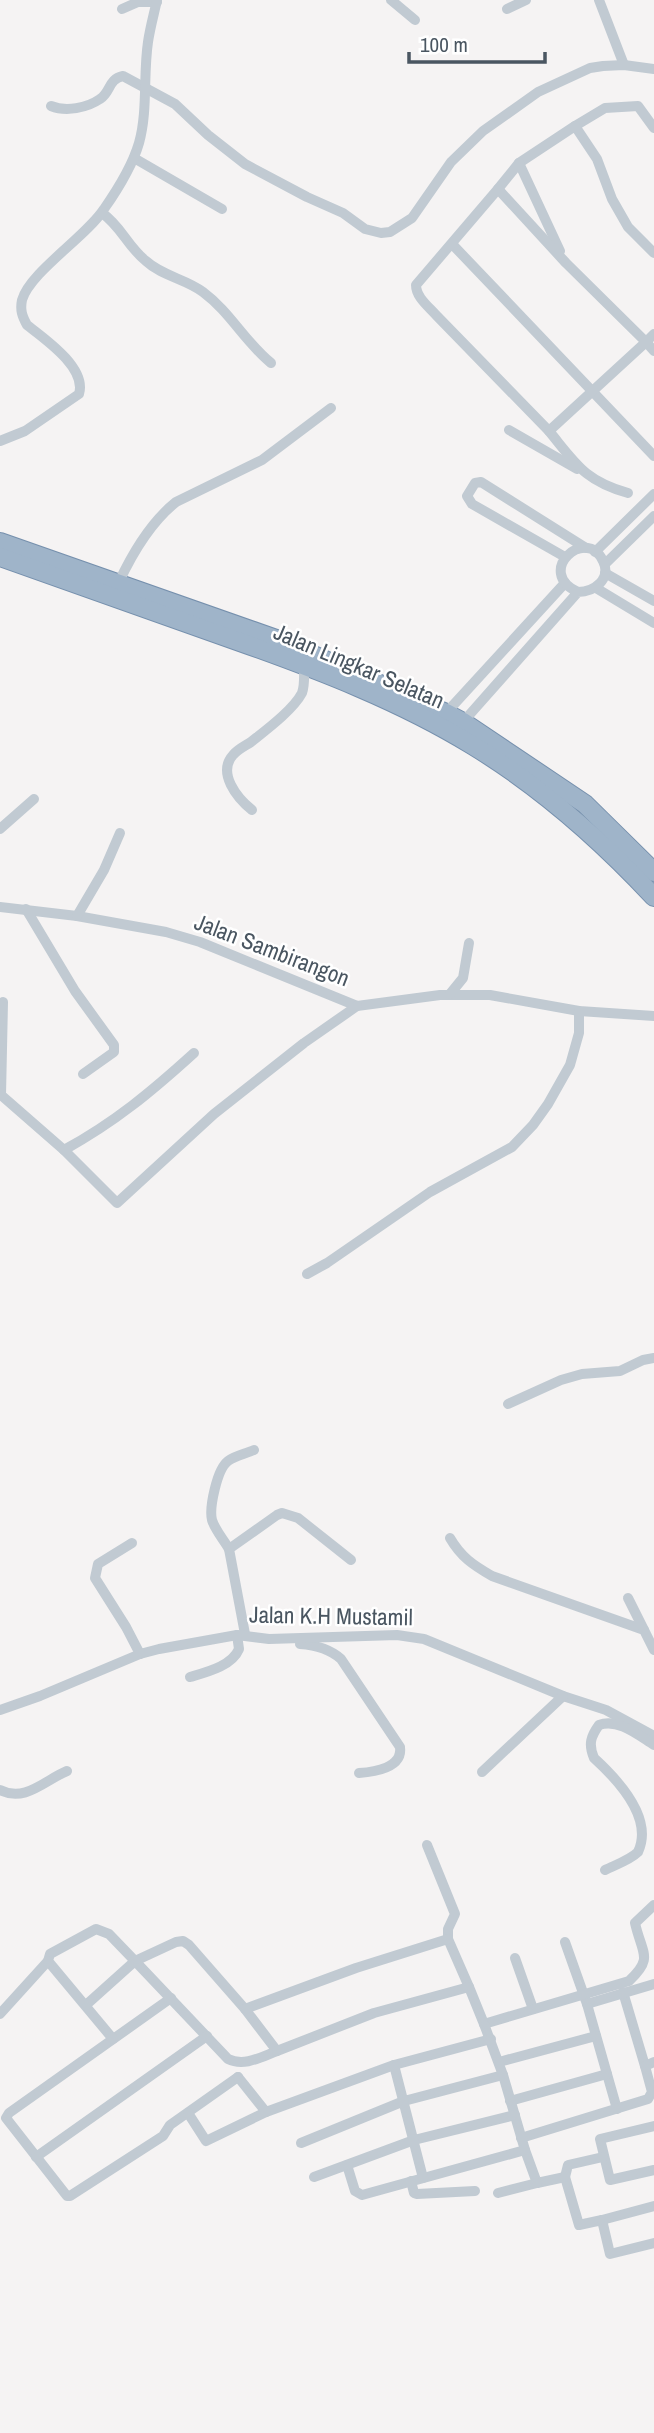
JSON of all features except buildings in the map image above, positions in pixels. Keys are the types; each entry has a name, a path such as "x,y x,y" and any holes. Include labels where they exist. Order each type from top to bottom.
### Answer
{"highway":[{"name":"Jalan Lingkar Selatan","path":"0,542 118,582 463,722 549,788 654,897"},
{"name":"Jalan Lingkar Selatan","path":"0,558 277,647 304,666 438,725 549,788 585,804 654,872"}],"street":[{"path":"391,0 415,20"},
{"path":"507,9 526,0"},
{"path":"599,0 624,65"},
{"path":"0,441 25,431 79,394 81,386 74,368 27,325 21,306 26,291 102,213 134,158 140,140 148,42 157,1 138,2 122,9"},
{"path":"51,106 59,109 78,108 101,99 116,77 123,76 175,104 245,164 343,213 365,229 381,233 390,232 412,218 451,162 483,131 538,92 590,68 624,65 654,69"},
{"path":"583,472 549,431 436,315 416,290 420,279 519,163 605,108 638,106 654,128"},
{"path":"575,126 597,159 612,199 628,227 654,253"},
{"path":"134,158 222,209"},
{"path":"519,163 566,263"},
{"path":"498,188 566,263 650,338 654,351"},
{"path":"102,213 120,228 131,247 148,264 202,291 224,309 240,332 271,363"},
{"path":"452,244 654,456"},
{"path":"549,431 650,338"},
{"path":"118,582 144,538 166,510 176,502 262,460 331,408"},
{"path":"509,430 607,487 628,493"},
{"path":"565,557 472,504 467,496 475,484 481,482 590,550 605,568 654,601"},
{"path":"654,494 590,550 574,550 565,557 561,565 565,583 578,592 596,588 602,582 605,568 654,516"},
{"path":"446,713 565,583"},
{"path":"596,588 654,623"},
{"path":"463,722 578,592"},
{"path":"252,810 239,800 226,772 227,765 234,753 268,728 295,702 303,690 304,666"},
{"path":"475,682 488,694"},
{"path":"0,829 34,799"},
{"path":"77,916 104,870 120,833"},
{"name":"Jalan Sambirangon","path":"0,907 131,925 200,942 357,1006 450,995 490,995 579,1011 654,1016"},
{"path":"26,909 75,991 114,1045 114,1052 83,1074"},
{"path":"450,995 465,971 469,943"},
{"path":"3,1002 1,1095 64,1150 117,1203 214,1114 304,1043 357,1006"},
{"path":"307,1274 430,1192 512,1147 548,1104 570,1065 579,1033 579,1011"},
{"path":"64,1150 99,1131 135,1105 194,1053"},
{"path":"508,1404 561,1380 582,1374 620,1371 654,1358"},
{"path":"190,1677 211,1671 231,1660 239,1649 241,1634 229,1549 212,1518 211,1509 224,1464 254,1450"},
{"path":"229,1549 282,1513 298,1518 351,1560"},
{"path":"450,1538 469,1563 492,1576 644,1630"},
{"path":"132,1543 98,1564 95,1578 140,1654"},
{"path":"628,1598 654,1650"},
{"name":"Jalan K.H Mustamil","path":"0,1710 140,1654 241,1634 260,1638 411,1636 615,1714 654,1736"},
{"path":"260,1638 270,1644 311,1644 334,1653 341,1659 400,1747 401,1753 395,1763 375,1772 359,1773"},
{"path":"482,1772 563,1696"},
{"path":"605,1870 637,1854 647,1841 649,1829 647,1814 639,1800 594,1758 590,1740 599,1725 608,1722 617,1724 654,1745"},
{"path":"0,1790 10,1794 26,1792 66,1771"},
{"path":"427,1845 455,1914 448,1929 449,1939 491,2039 537,2183"},
{"path":"585,1999 647,1971 652,1957 635,1923 654,1905"},
{"path":"0,2014 48,1961 50,1954 96,1929 109,1934 228,2059 236,2063 277,2051 374,2013 469,1987"},
{"path":"245,2010 356,1968 449,1939"},
{"path":"86,2005 135,1961 183,1941 245,2010 277,2051"},
{"path":"565,1942 585,1999 617,2109"},
{"path":"514,1958 533,2009"},
{"path":"48,1961 113,2039"},
{"path":"484,2024 533,2009 654,1984"},
{"path":"521,2138 651,2096 649,2064 623,1992"},
{"path":"167,1994 113,2039 9,2113 7,2121 70,2197 163,2136 170,2125 238,2077"},
{"path":"36,2157 207,2036"},
{"path":"499,2062 596,2036"},
{"path":"188,2113 206,2141 266,2112 394,2065 491,2039"},
{"path":"236,2063 238,2077 266,2112"},
{"path":"394,2065 423,2178"},
{"path":"510,2101 607,2074"},
{"path":"301,2143 404,2101 503,2075"},
{"path":"314,2177 414,2140 515,2115"},
{"path":"654,2126 600,2139 610,2180 654,2169"},
{"path":"347,2165 358,2194 362,2195 525,2150"},
{"path":"603,2157 568,2165 565,2176 579,2225 654,2206"},
{"path":"498,2193 565,2176"},
{"path":"411,2181 414,2193 417,2194 475,2191"},
{"path":"602,2220 610,2254 654,2243"}]}
